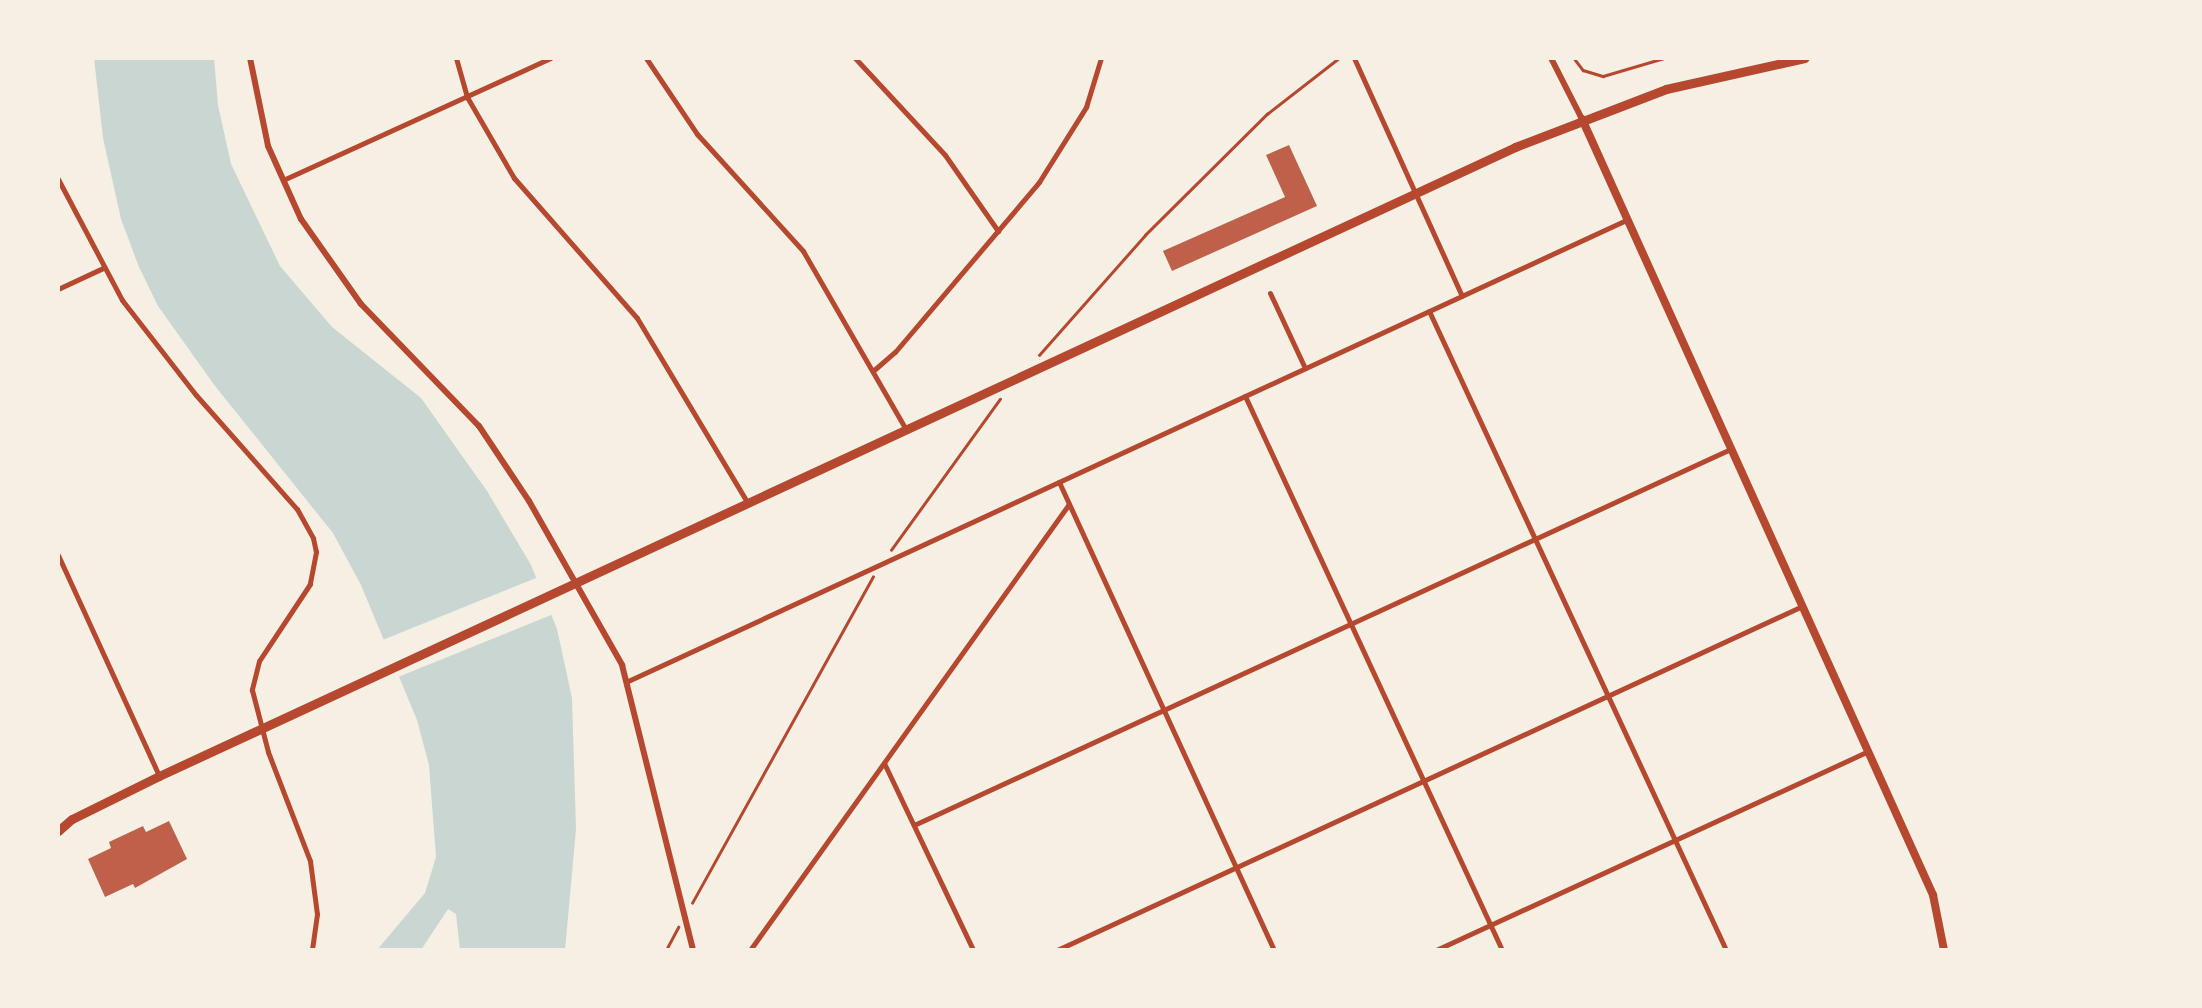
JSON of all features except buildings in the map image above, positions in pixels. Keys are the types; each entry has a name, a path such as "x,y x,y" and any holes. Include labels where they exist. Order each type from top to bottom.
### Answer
{"main road":[{"path":"58,822 72,819 904,428 1582,119 1705,78 1805,58"},
{"path":"1582,119 1629,218 1728,450 1933,895 1944,950"},
{"path":"58,831 72,819"}],"street":[{"path":"250,58 258,112 283,180 323,254 361,304 479,426 576,582 628,681 694,950"},
{"path":"456,58 467,96 530,200 614,288 654,341 747,502"},
{"path":"283,180 551,58"},
{"path":"646,58 697,134 803,251 904,428"},
{"path":"855,58 946,155 998,230"},
{"path":"874,370 895,352 1064,148 1086,107 1101,58"},
{"path":"1354,58 1462,296"},
{"path":"1551,58 1582,119"},
{"path":"58,179 103,268 150,338 296,509 313,538 316,552 310,584 264,651 252,690 261,728 310,860 317,914 312,950"},
{"path":"628,681 1629,218"},
{"path":"58,289 103,268"},
{"path":"1270,292 1305,368"},
{"path":"1429,311 1726,950"},
{"path":"1245,396 1502,950"},
{"path":"914,825 1728,450"},
{"path":"1059,482 1274,950"},
{"path":"750,950 1069,504"},
{"path":"58,555 159,776"},
{"path":"1057,950 1800,608"},
{"path":"1436,950 1866,752"},
{"path":"884,763 973,950"}],"path":[{"path":"1057,333 1132,247 1267,114 1339,58"},
{"path":"1574,58 1583,70 1603,76 1664,58"},
{"path":"899,538 984,418"},
{"path":"692,904 860,596"},
{"path":"666,950 677,929"}],"shaded area":[{"path":"94,58 214,58 218,105 231,164 280,266 332,327 421,398 487,491 531,565 557,629 572,698 576,829 565,950 460,950 456,914 448,909 421,950 377,950 425,893 436,857 429,765 417,720 361,585 333,533 215,386 158,306 121,219 103,138"}],"pier":[{"path":"541,576 556,613 396,678 381,641"}]}
